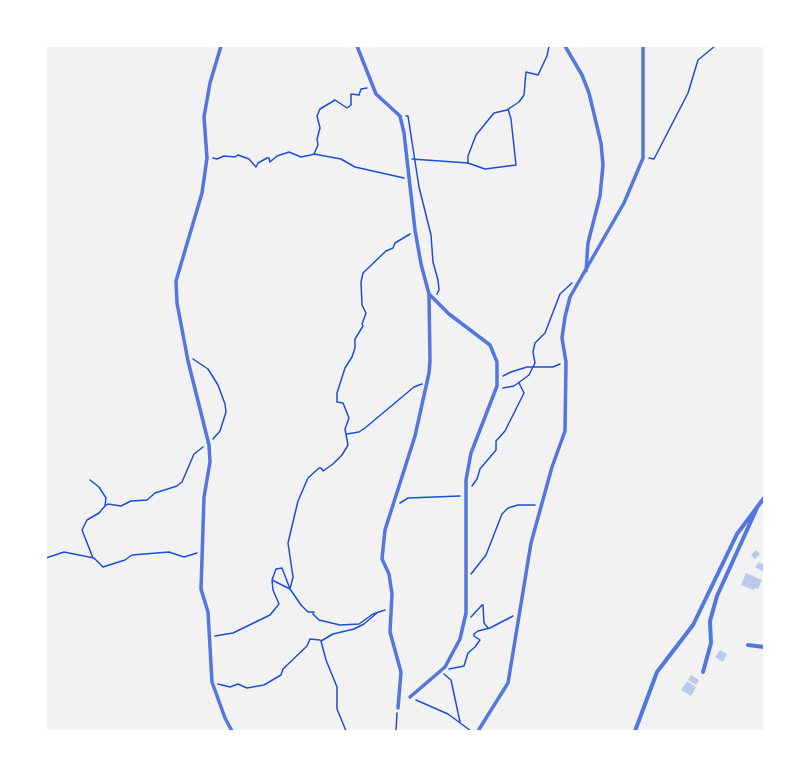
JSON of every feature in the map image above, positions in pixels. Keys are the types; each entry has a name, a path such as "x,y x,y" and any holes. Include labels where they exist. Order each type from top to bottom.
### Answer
{"street":[{"path":"221,46 210,83 204,117 207,158 202,193 176,281 177,303 188,358 209,444 210,462 204,497 201,590 208,612 208,637 212,682 225,718 232,731"},
{"path":"357,46 376,94 400,116 410,180 415,230 421,264 429,294 430,361 427,381 415,436 385,530 382,558 389,574 392,594 390,632 401,672 398,708"},
{"path":"565,46 582,75 589,93 601,143 603,164 600,196 588,243 586,272"},
{"path":"478,731 508,683 531,543 565,431 566,362 562,338 570,297 586,272 624,203 643,158 643,46"},
{"path":"410,697 446,667 460,640 466,613 466,480 471,453 498,386 497,362 490,345 449,314 429,294"},
{"path":"634,731 657,672 693,626 725,555 747,519 764,498"},
{"path":"703,672 711,643 710,621 717,596 753,520 757,508"},
{"path":"748,645 764,647"}],"path":[{"path":"393,46 413,46"},
{"path":"468,162 468,156 476,135 494,113 508,109 519,102 524,95 526,72 538,75 547,56 549,46"},
{"path":"643,158 654,159 688,93 698,60 715,46"},
{"path":"314,154 318,145 317,139 320,133 317,116 320,109 335,100 347,108 351,105 351,94 359,95 361,89 366,88 372,82"},
{"path":"407,158 468,162 485,169 499,169 516,166 511,119 508,109"},
{"path":"400,116 408,116 419,187 431,235 433,262 439,290 436,297 433,298"},
{"path":"207,158 217,159 220,156 234,157 238,155 249,159 256,167 258,163 267,158 269,158 270,162 277,156 289,152 301,157 314,154 341,159 355,167 410,180"},
{"path":"290,589 293,577 288,543 298,501 313,472 318,468 321,468 323,471 328,469 342,455 348,445 345,438 345,429 349,418 343,403 337,402 337,393 345,368 352,357 355,348 355,339 363,326 362,324 366,313 362,305 361,282 363,272 386,251 393,248 396,243 415,230"},
{"path":"566,362 552,367 532,367 504,375 498,382 498,386 502,388 514,386 529,375 532,367 535,363 533,352 535,343 544,333 560,294 569,284 580,281"},
{"path":"188,358 196,359 208,368 218,385 225,404 226,412 220,431 209,444 194,454 182,482 177,486 155,493 147,500 131,501 122,506 108,504 99,513 87,520 82,530 93,558 103,567 125,560 132,555 145,553 169,552 184,557 194,553 203,552"},
{"path":"346,434 359,432 414,387 427,381"},
{"path":"90,480 99,487 106,498 105,506"},
{"path":"465,585 486,554 502,514 508,508 518,505 529,506 542,503"},
{"path":"46,558 64,552 93,558"},
{"path":"208,637 233,633 270,615 279,604 273,590 272,580 276,569 282,568 290,589 301,606 308,612 314,612 315,616 324,622 340,626 359,624 378,612 392,608"},
{"path":"272,580 290,589"},
{"path":"465,620 470,619 483,605 484,623 488,628"},
{"path":"212,682 230,687 238,684 247,688 264,685 281,675 283,669 307,646 310,639 321,641 333,634 354,629 364,624 378,612"},
{"path":"446,667 450,670 464,666 468,653 480,640 474,634 478,631 519,615"},
{"path":"321,641 326,660 337,687 337,709 346,731"},
{"path":"441,672 451,680 460,724"},
{"path":"410,697 442,710 471,731"}],"building":[{"path":"756,550 760,554 755,559 751,555"},
{"path":"759,562 764,565 764,572 755,567"},
{"path":"746,573 762,580 758,589 755,588 754,590 741,585"},
{"path":"720,650 727,654 723,662 715,657"},
{"path":"691,675 699,680 696,685 688,680"},
{"path":"687,681 696,687 691,696 681,690"}]}
